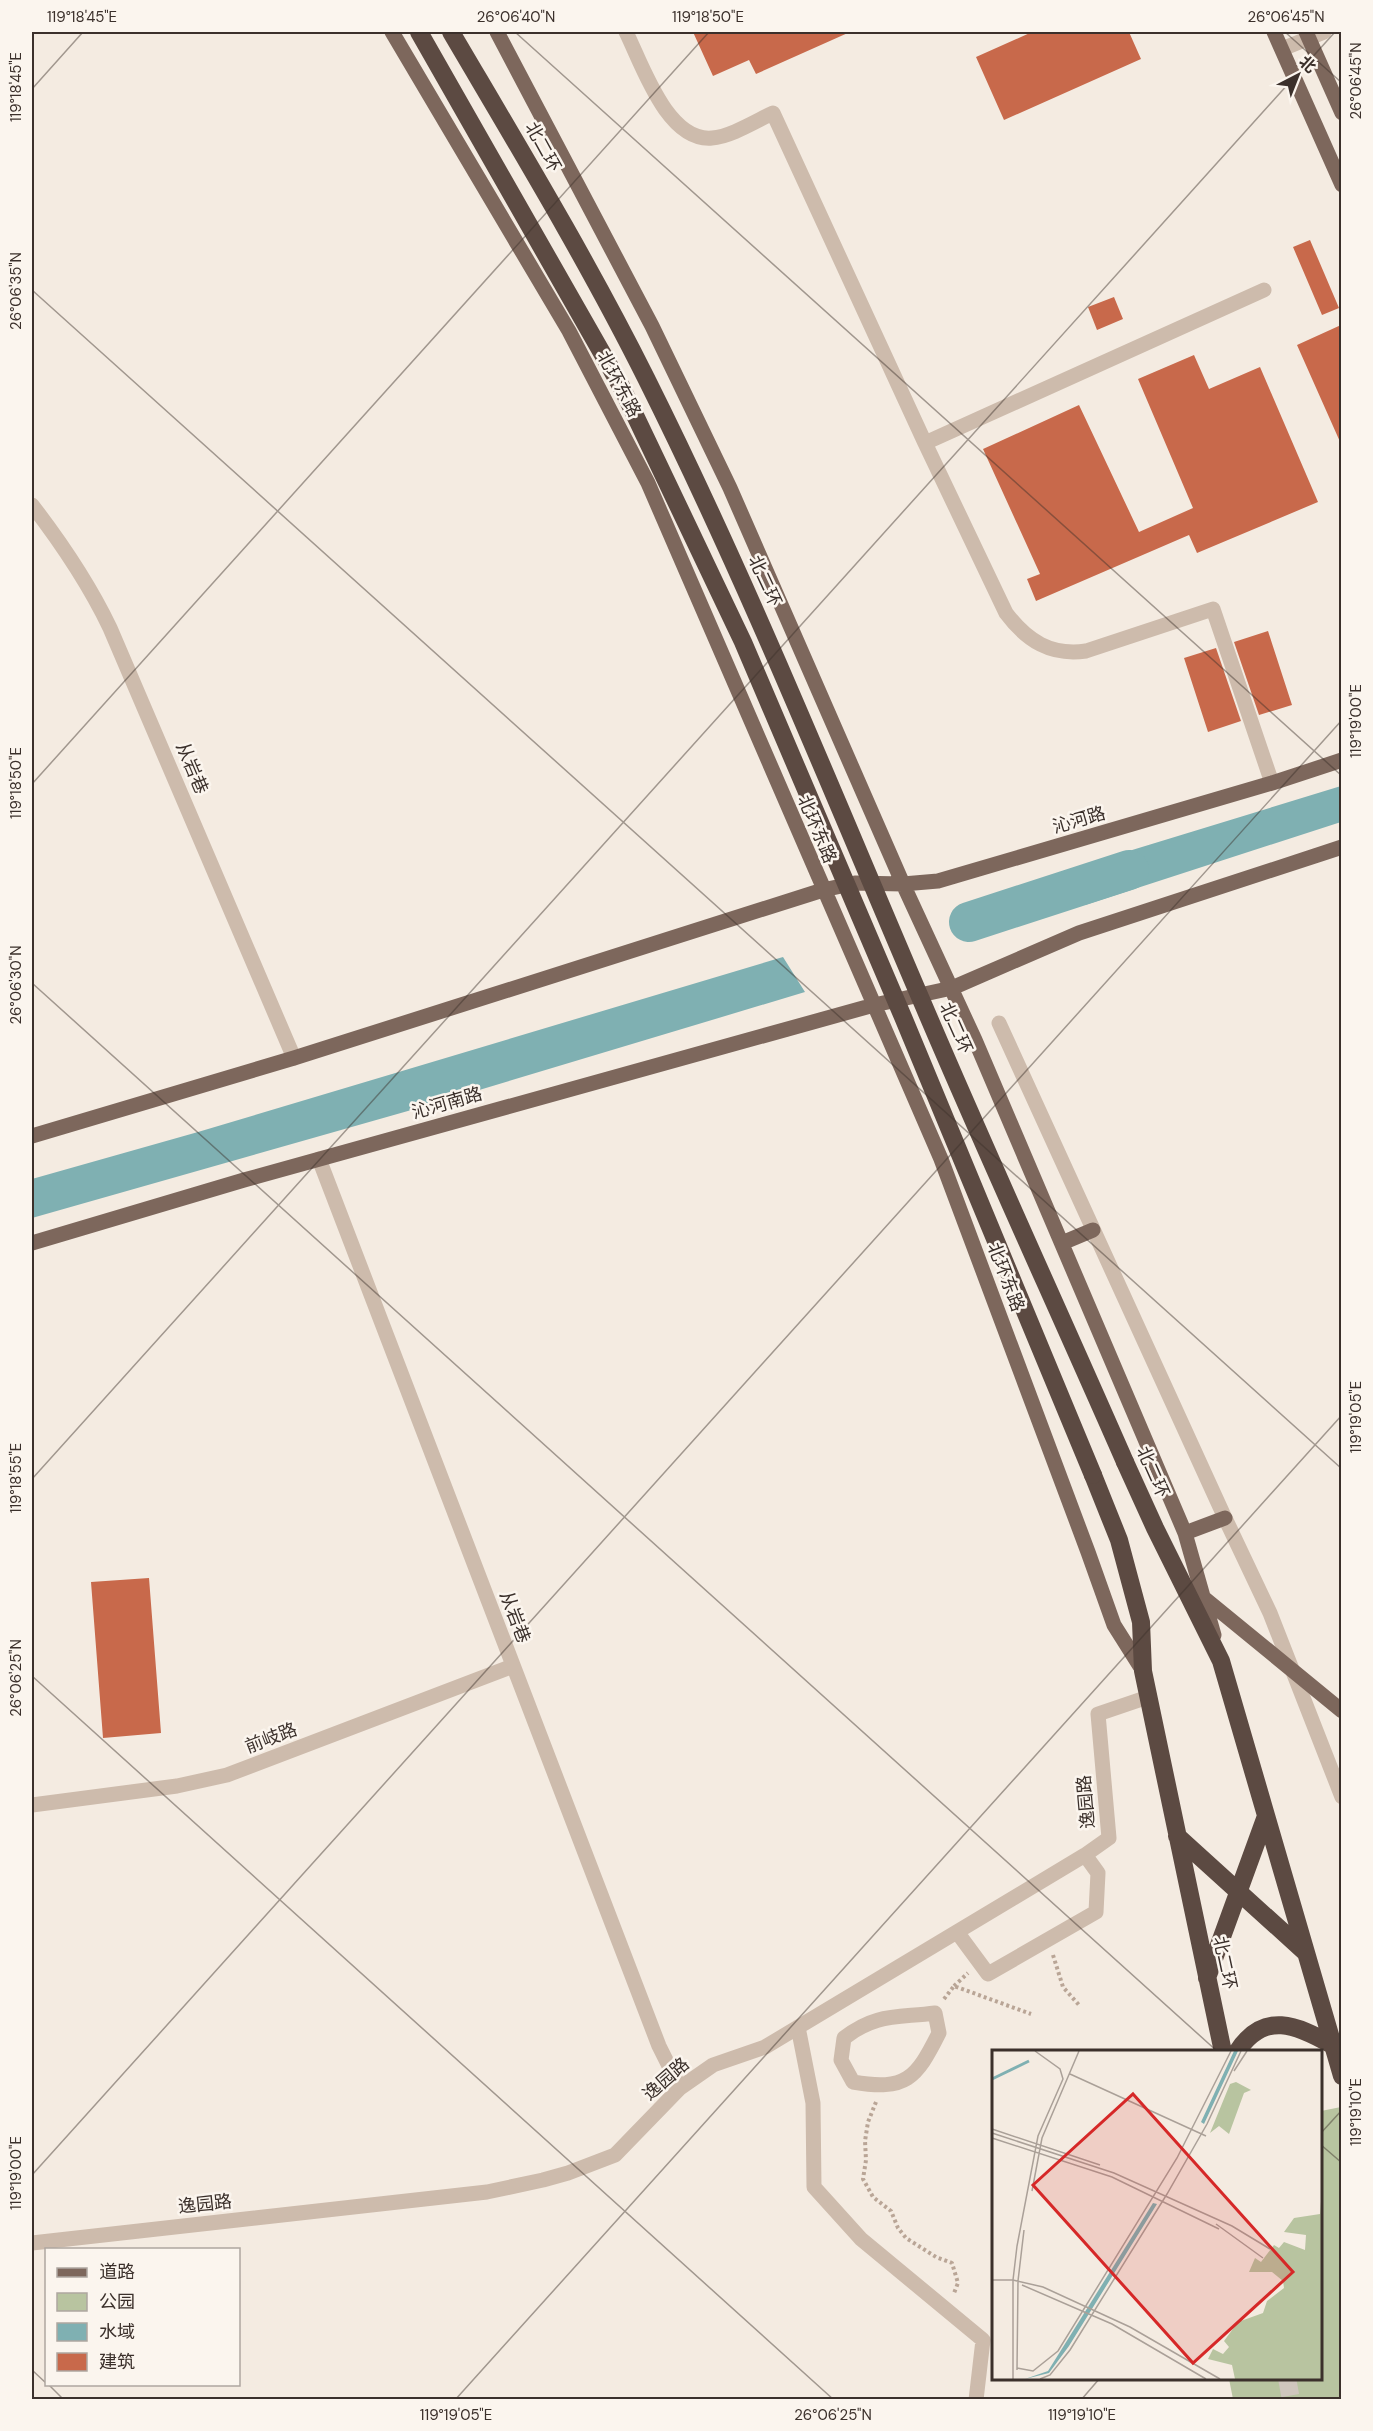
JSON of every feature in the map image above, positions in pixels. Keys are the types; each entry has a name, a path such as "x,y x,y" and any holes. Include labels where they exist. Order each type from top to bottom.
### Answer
{"highway":[{"name":"北二环","path":"419,32 622,388 738,631 907,1028 1119,1540 1142,1622 1143,1671 1223,2050"},
{"name":"北二环","path":"451,32 597,287 645,376 690,470 764,631 925,1009 1125,1462 1221,1661 1341,2076"},
{"path":"1207,1979 1266,1816"},
{"path":"1177,1836 1305,1952"},
{"path":"1239,2050 1244,2042 1261,2028 1282,2023 1305,2030 1332,2045"}],"main road":[{"name":"北环东路","path":"392,32 563,321 615,416 648,483 941,1159 1114,1625 1143,1671"},
{"path":"497,32 652,326 725,478 903,884 952,988 1185,1533 1221,1661"},
{"path":"1274,32 1341,185"},
{"path":"1307,35 1341,113"},
{"name":"沁河路","path":"823,890 855,882 903,884 938,881 1272,783 1341,760"},
{"path":"874,1005 952,988 981,973 1079,933 1341,847"},
{"path":"32,1136 294,1058 823,890"},
{"name":"沁河南路","path":"32,1243 319,1159 874,1005"},
{"path":"1062,1244 1094,1230"},
{"path":"1185,1533 1225,1518"},
{"path":"1204,1598 1341,1711"}],"street":[{"path":"626,32 665,110 688,132 712,138 772,114 925,443 1006,613 1015,624 1038,643 1051,650 1069,654 1086,651 1213,609 1272,783"},
{"path":"1282,49 1307,35 1324,32"},
{"path":"925,443 1264,290"},
{"name":"从岩巷","path":"32,505 71,558 98,602 294,1058"},
{"path":"999,1023 1270,1613 1341,1797"},
{"name":"从岩巷","path":"319,1159 658,2046 680,2088"},
{"name":"前岐路","path":"32,1805 177,1786 226,1776 513,1666"},
{"name":"逸园路","path":"32,2243 516,2187 568,2173 615,2155 680,2088 713,2065 765,2047 1085,1855 1109,1838 1098,1714 1148,1697"},
{"path":"957,1932 988,1974 1096,1912 1098,1873 1085,1855"},
{"path":"935,2013 939,2033 918,2069 899,2084 876,2086 853,2082 841,2060 844,2038 860,2025 885,2017 935,2013"},
{"path":"798,2027 813,2103 814,2187 861,2239 983,2340 976,2400"}],"path":[{"path":"1046,1941 1063,1987 1079,2005"},
{"path":"935,2013 954,1986 1031,2014"},
{"path":"876,2086 876,2102 868,2122 865,2141 866,2160 863,2179 873,2197 891,2211 898,2228 906,2238 936,2258 952,2263 958,2283 946,2309"}],"green space":[{"path":"1341,2107 1341,2399 1233,2399 1229,2380 1322,2380 1322,2111"}],"water":[{"path":"1341,786 1341,822 1085,905 1070,869"},
{"path":"783,957 805,992 436,1103 32,1218 32,1179 198,1132"}],"building":[{"path":"693,32 850,32 756,74 749,60 713,76"},
{"path":"1032,32 1129,32 1141,59 1004,120 976,57"},
{"path":"1310,240 1339,308 1322,315 1293,247"},
{"path":"1114,297 1123,319 1097,330 1088,307"},
{"path":"1341,325 1341,444 1297,345"},
{"path":"1194,355 1209,389 1260,367 1318,502 1197,553 1189,535 1036,601 1027,579 1040,574 983,449 1079,405 1139,532 1193,508 1138,379"},
{"path":"1268,631 1292,705 1259,715 1234,642"},
{"path":"1216,648 1241,721 1208,732 1184,658"},
{"path":"149,1578 161,1733 103,1738 91,1582"}],"waterway":[{"path":"969,922 1129,870"}],"tunnel":[{"path":"1287,2380 1291,2400"}]}
